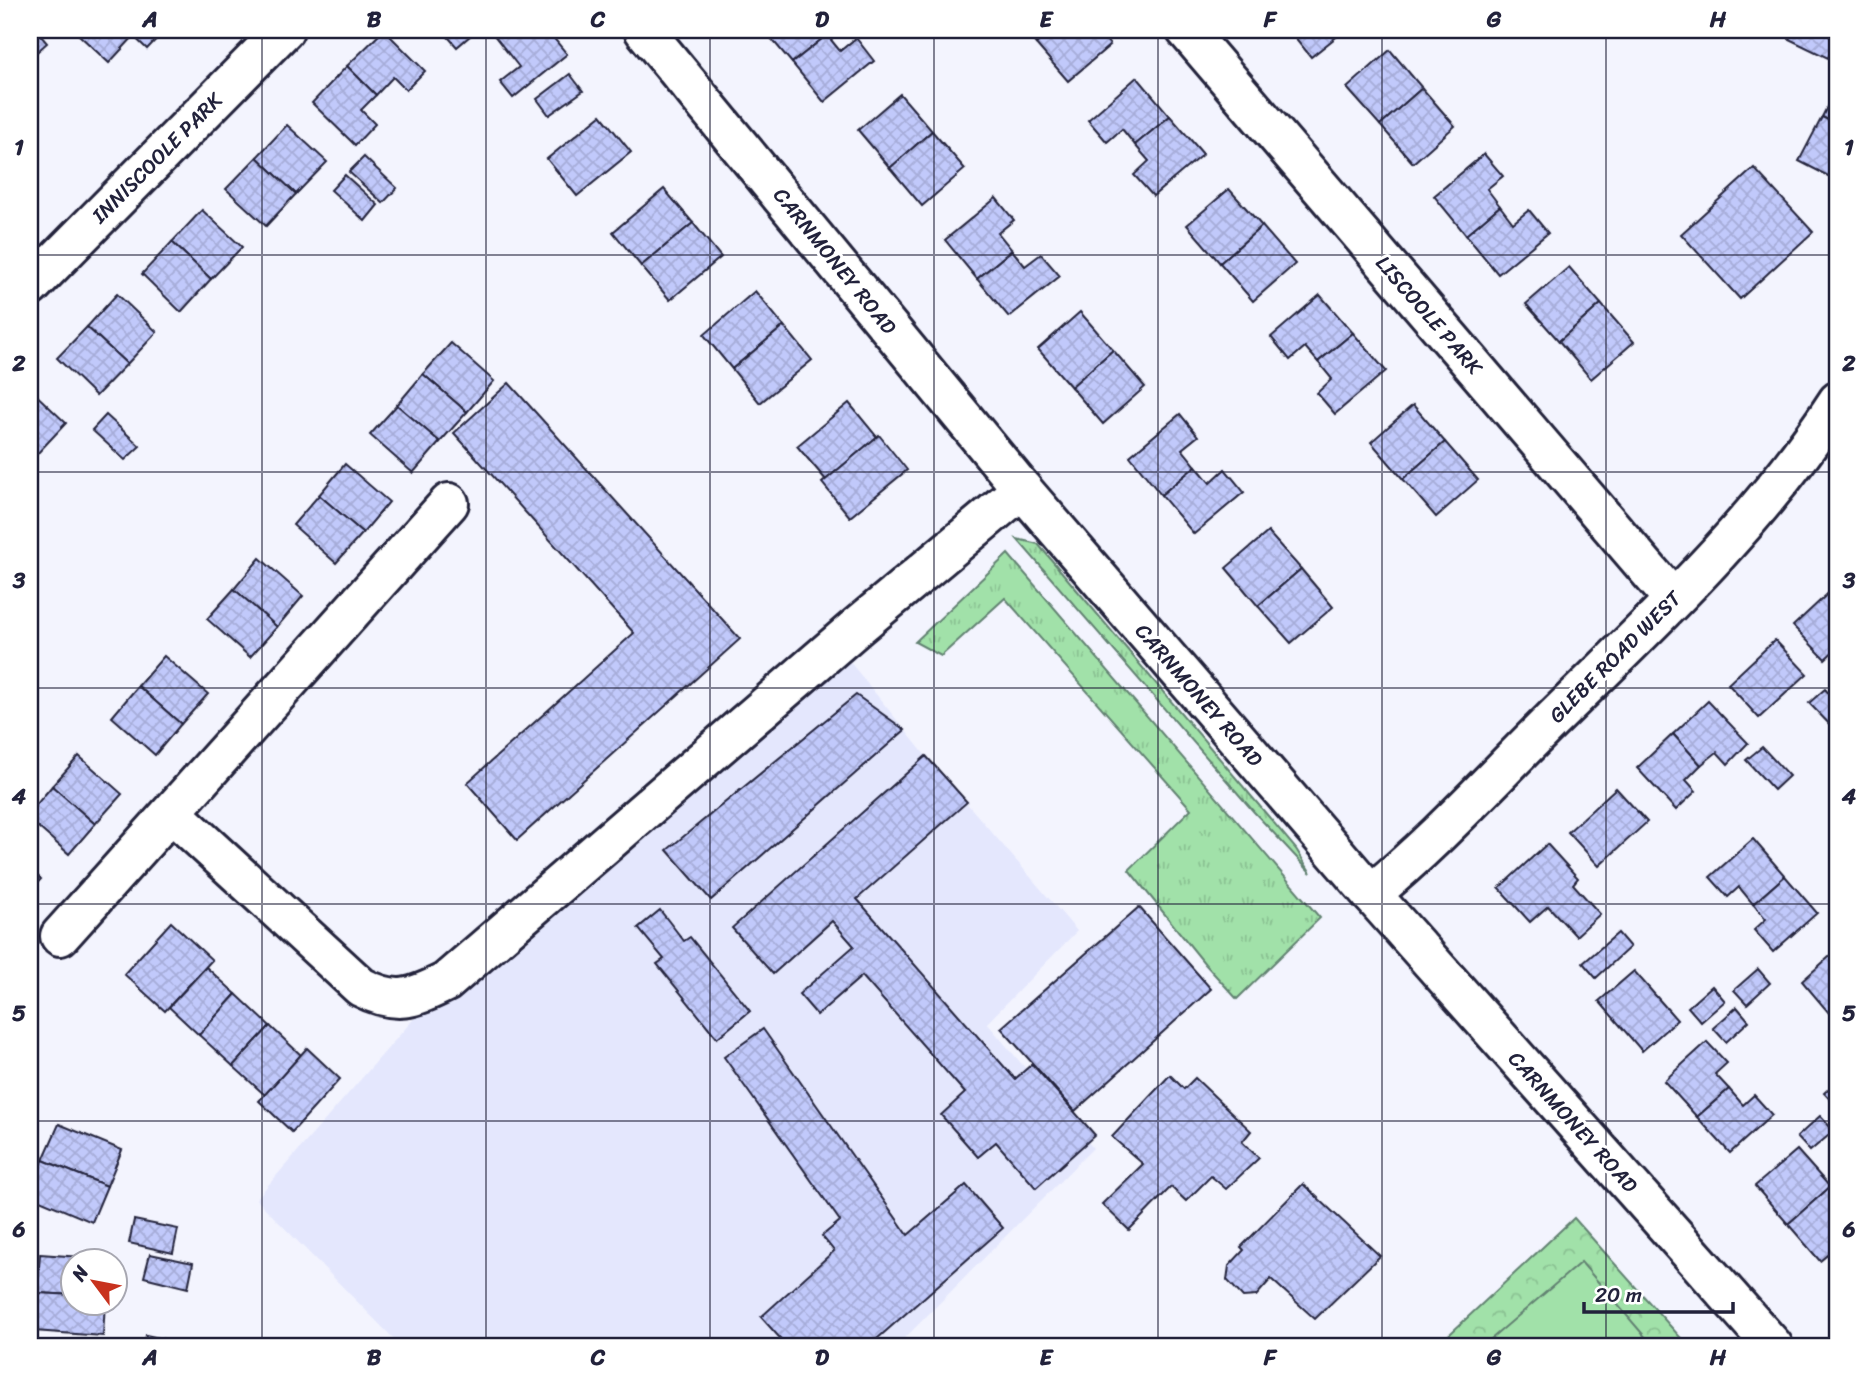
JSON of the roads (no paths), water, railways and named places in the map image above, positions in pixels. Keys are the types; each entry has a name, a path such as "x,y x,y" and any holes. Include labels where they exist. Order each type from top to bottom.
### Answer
{"street":[{"name":"INNISCOOLE PARK","path":"30,287 284,30"},
{"name":"CARNMONEY ROAD","path":"644,30 1022,489 1371,894 1773,1346"},
{"name":"LISCOOLE PARK","path":"1186,30 1673,599"},
{"name":"GLEBE ROAD WEST","path":"1371,894 1415,855 1758,512 1811,443 1838,401"},
{"path":"173,814 361,986 383,998 415,998 446,982 858,626 1022,489"},
{"path":"60,936 173,814 449,503"}]}
